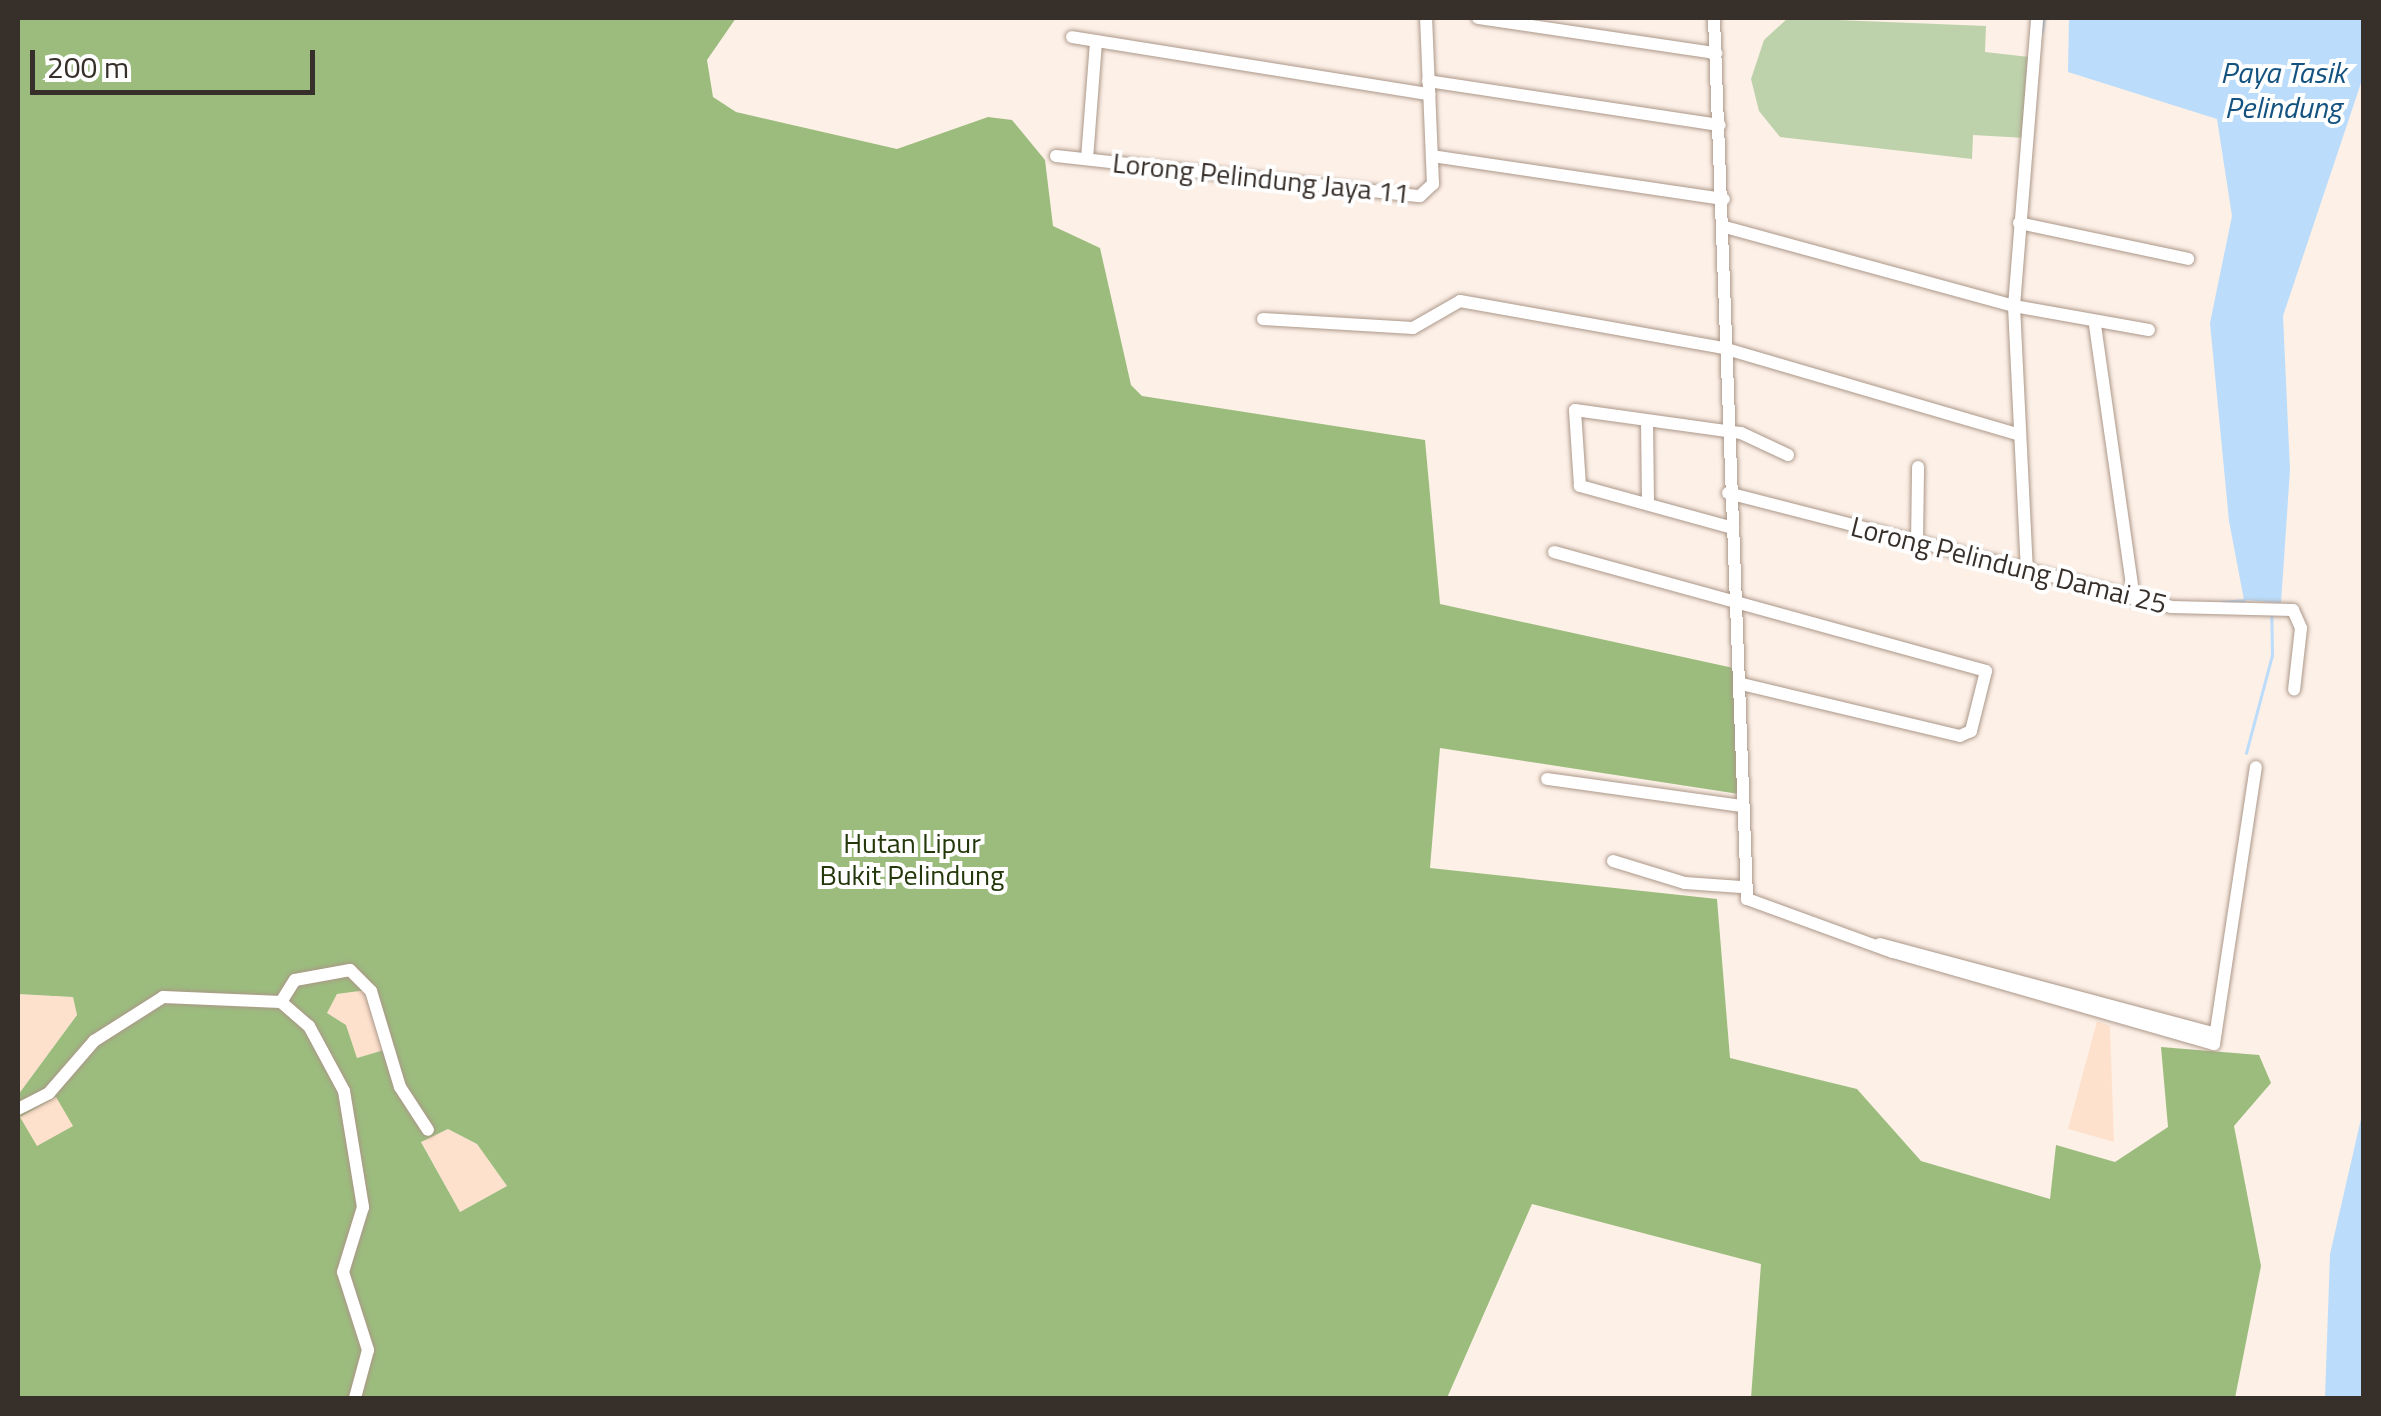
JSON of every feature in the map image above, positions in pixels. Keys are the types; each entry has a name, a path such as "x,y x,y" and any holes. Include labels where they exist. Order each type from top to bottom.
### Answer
{"street":[{"path":"1426,18 1432,156 1724,199"},
{"path":"1478,18 1716,54"},
{"path":"1714,18 1725,227 1724,429 1742,684 1742,887 1756,906 1880,944 2215,1034 2256,767"},
{"path":"2027,572 2014,306 2036,18"},
{"path":"1072,37 1720,125"},
{"path":"1087,159 1096,41"},
{"name":"Lorong Pelindung Jaya 11","path":"1056,156 1420,196 1433,184 1432,156"},
{"path":"2019,223 2188,260"},
{"path":"1725,227 2014,306 2094,325 2148,330"},
{"path":"1263,320 1413,328 1460,301 1724,348 2020,435"},
{"path":"2094,325 2134,600"},
{"path":"1733,528 1648,500 1580,486 1577,408 1646,421 1724,429 1788,455"},
{"path":"1646,421 1648,500"},
{"path":"1917,543 1918,467"},
{"name":"Lorong Pelindung Damai 25","path":"1728,492 2134,600 2294,610 2301,628 2294,690"},
{"path":"1554,552 1737,595 1979,662 1986,671 1968,734 1742,684"},
{"path":"1547,779 1741,806"},
{"path":"1613,861 1684,883 1742,887"},
{"path":"280,1002 295,980 327,971 362,977 400,1087 428,1130"},
{"path":"18,1109 163,997 280,1002 309,1026 344,1091 363,1207 343,1272 368,1350 355,1398"}],"shaded area":[{"path":"367,990 384,1050 357,1058 346,1025 327,1013 337,994"},
{"path":"18,994 73,997 77,1015 18,1095"},
{"path":"2097,1021 2110,1026 2114,1142 2068,1129"},
{"path":"56,1096 74,1126 37,1147 20,1117"},
{"path":"448,1129 477,1144 507,1186 460,1212 421,1141"}],"green space":[{"name":"Hutan Lipur Bukit Pelindung","path":"18,18 736,18 707,60 713,97 736,112 897,149 988,117 1012,120 1045,160 1053,226 1100,248 1131,385 1142,396 1425,440 1440,604 1738,669 1739,794 1440,748 1430,868 1717,899 1730,1058 1857,1089 1921,1161 2050,1199 2056,1145 2115,1162 2168,1127 2161,1047 2259,1055 2271,1083 2234,1126 2261,1266 2235,1398 1751,1398 1761,1264 1532,1204 1447,1398 18,1398 18,1095 77,1015 73,997 18,994","holes":["367,990 384,1050 357,1058 346,1025 327,1013 337,994","56,1097 73,1126 37,1146 20,1117","448,1129 477,1144 507,1186 460,1212 421,1142"]},
{"path":"1788,18 1986,26 1985,52 2029,57 2026,138 1973,135 1972,159 1780,137 1759,111 1751,79 1764,40"}],"water":[{"name":"Paya Tasik Pelindung","path":"2069,18 2363,18 2363,77 2283,316 2290,470 2281,603 2244,600 2229,521 2210,323 2232,216 2217,119 2068,72"},
{"path":"2363,1110 2363,1398 2325,1398 2330,1254"}],"waterway":[{"path":"2042,32 2044,18"},
{"path":"2222,602 2244,600"},
{"path":"2246,753 2272,655 2271,616"}]}
